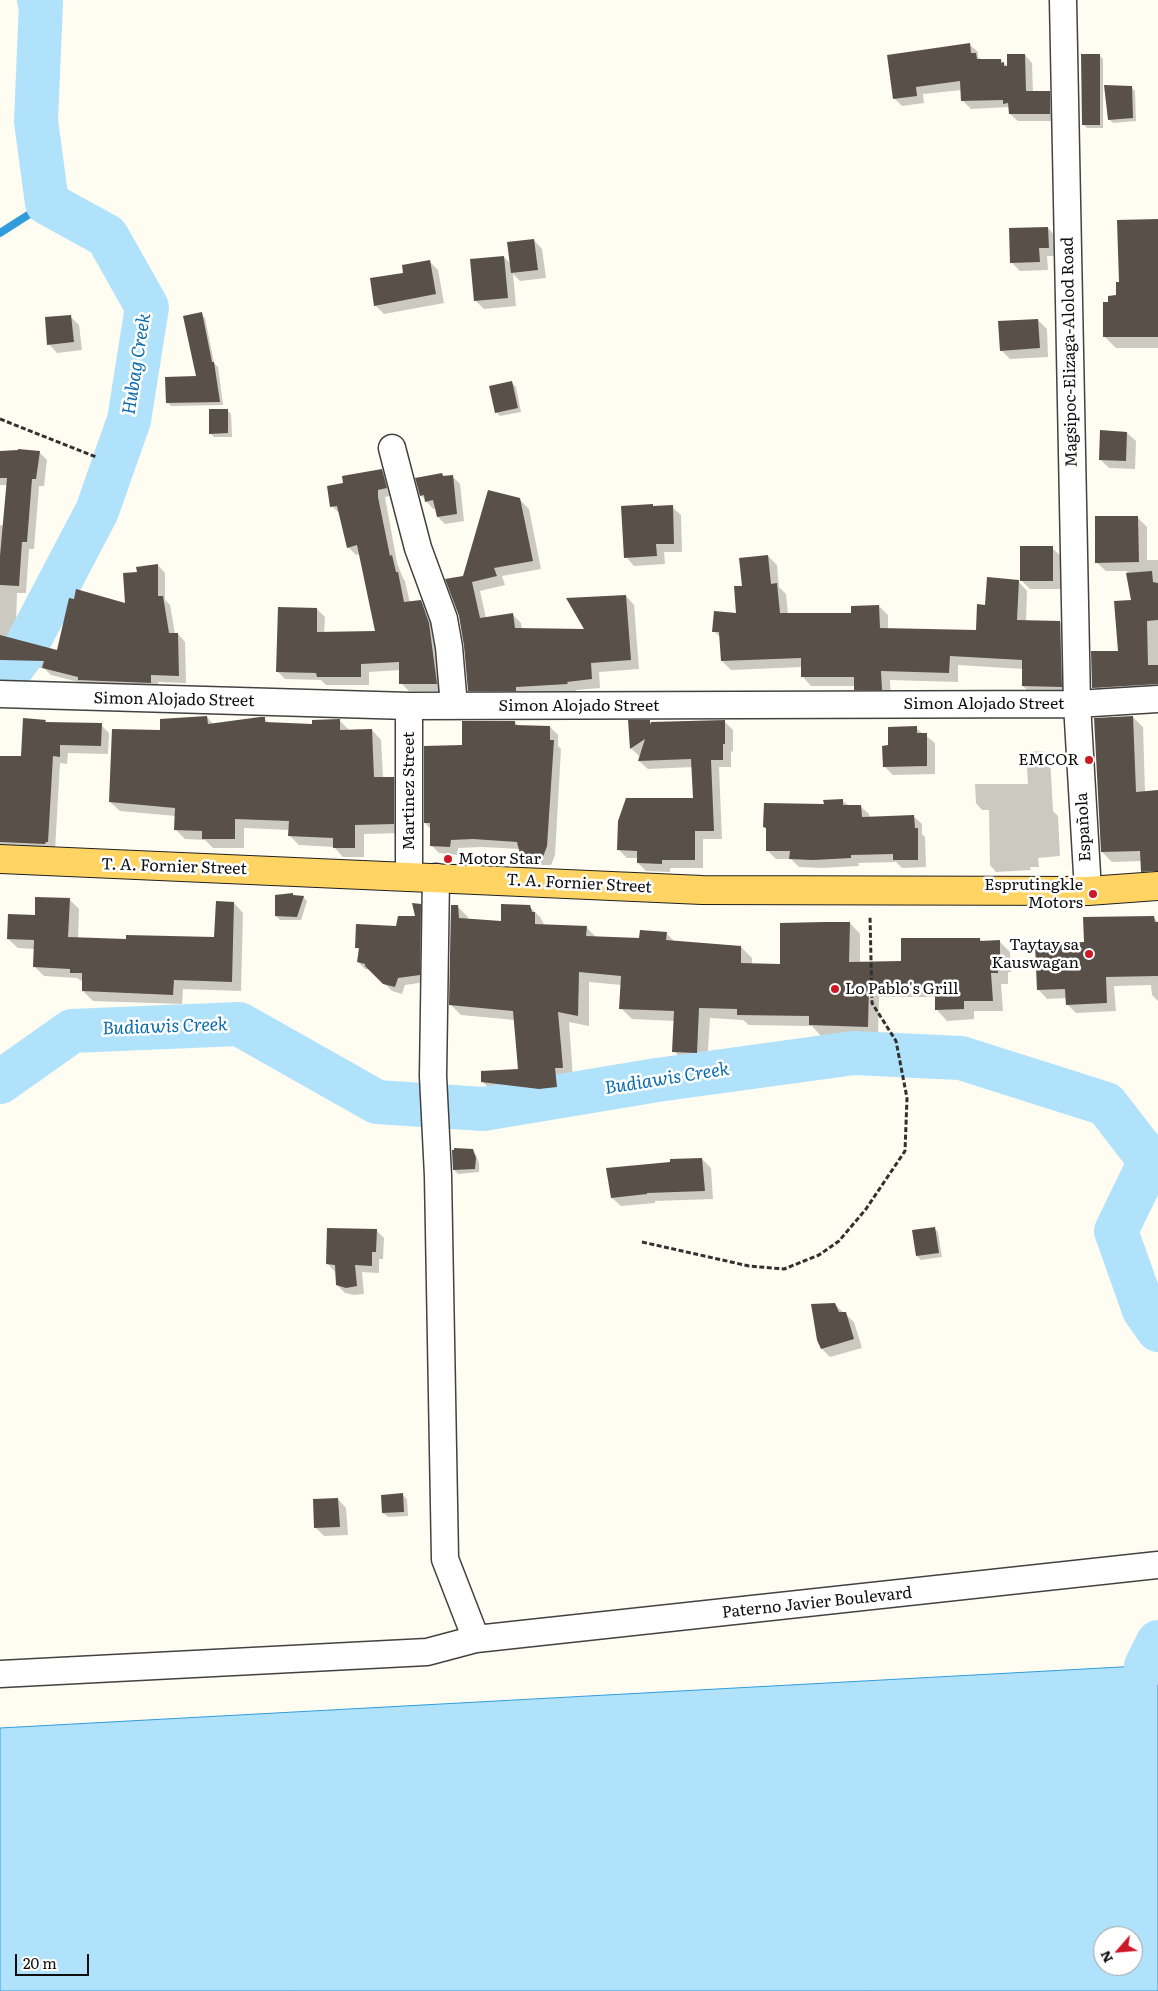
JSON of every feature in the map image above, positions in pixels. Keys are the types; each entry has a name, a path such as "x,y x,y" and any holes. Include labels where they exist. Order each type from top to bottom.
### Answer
{"main road":[{"name":"T. A. Fornier Street","path":"0,859 702,890 1088,891 1158,886"}],"street":[{"name":"Magsipoc-Elizaga-Alolod Road","path":"1064,0 1077,704"},
{"path":"392,448 418,548 444,620 449,647 454,706"},
{"name":"Simon Alojado Street","path":"11,695 409,706 1077,704 1158,699"},
{"name":"Española","path":"1077,704 1088,891"},
{"name":"Martinez Street","path":"409,706 409,876"},
{"path":"436,877 433,1076 445,1559 476,1639"},
{"name":"Paterno Javier Boulevard","path":"0,1674 427,1652 476,1639 1158,1565"}],"path":[{"path":"0,419 96,457"},
{"path":"642,1242 749,1266 784,1269 819,1255 839,1241 861,1215 905,1150 908,1098 896,1041 872,1003 869,891"}],"water":[{"path":"1158,1665 1158,1991 0,1991 0,1728"}],"building":[{"path":"970,43 971,53 976,53 977,59 1001,59 1001,63 1004,62 1004,66 1007,66 1007,54 1025,54 1026,91 1050,91 1050,114 1009,114 1008,103 1003,104 1003,100 961,101 960,81 916,87 917,96 893,99 887,55"},
{"path":"1081,54 1100,54 1100,125 1082,125"},
{"path":"1104,85 1132,86 1133,118 1108,120"},
{"path":"1158,219 1158,337 1103,337 1103,302 1108,302 1108,296 1116,295 1116,282 1119,282 1117,220"},
{"path":"1048,227 1049,248 1039,248 1040,262 1010,263 1009,228"},
{"path":"534,239 538,270 511,273 507,242"},
{"path":"504,256 508,298 474,301 470,259"},
{"path":"430,260 436,294 374,306 370,278 403,273 402,265"},
{"path":"202,312 212,362 214,362 220,402 166,403 165,377 196,376 183,316"},
{"path":"71,315 74,342 47,345 45,317"},
{"path":"1038,319 1040,348 1000,351 998,321"},
{"path":"512,381 518,408 495,413 489,386"},
{"path":"209,409 228,409 228,433 209,434"},
{"path":"1100,430 1127,432 1126,461 1099,460"},
{"path":"18,449 40,451 36,479 32,479 27,542 22,542 19,586 0,585 0,556 7,478 0,478 0,451"},
{"path":"382,469 387,488 378,490 378,497 390,556 392,555 396,572 398,572 404,602 421,600 429,623 437,684 399,684 399,662 361,664 361,677 317,677 316,673 276,672 278,607 317,608 317,632 375,631 357,545 347,548 337,506 330,507 327,486 343,483 342,476"},
{"path":"442,473 443,476 453,475 457,514 437,517 433,500 425,502 424,495 420,496 415,478"},
{"path":"488,490 520,498 533,561 494,568 497,576 472,582 480,618 513,613 515,628 584,629 566,598 626,595 631,660 591,663 592,679 567,682 568,684 516,687 516,691 468,691 459,616 445,579 463,576"},
{"path":"653,504 653,506 673,505 674,544 656,544 657,556 624,558 621,506"},
{"path":"1095,516 1138,516 1139,562 1095,563"},
{"path":"1020,546 1053,546 1053,581 1020,581"},
{"path":"768,555 771,584 777,583 780,613 851,613 851,606 879,605 880,628 976,630 977,604 985,605 987,577 1019,580 1017,620 1060,621 1062,687 1022,686 1022,660 950,656 949,673 881,671 882,690 854,690 854,677 801,677 801,658 721,661 719,632 712,632 714,611 736,613 734,586 742,586 739,558"},
{"path":"158,564 158,596 163,596 169,633 178,633 179,676 151,675 151,683 78,680 78,677 42,668 44,661 0,660 0,635 57,650 69,598 74,599 76,589 125,603 123,573 137,572 136,567"},
{"path":"1152,571 1153,582 1158,583 1158,620 1147,621 1148,665 1158,665 1158,684 1092,688 1091,651 1118,651 1114,601 1131,600 1126,573"},
{"path":"207,716 208,724 260,717 265,717 265,722 312,724 312,720 340,719 340,730 372,729 374,777 394,777 394,824 355,825 355,848 333,848 333,838 288,836 289,821 235,819 235,839 202,839 202,831 174,830 175,808 109,802 112,729 160,730 160,719"},
{"path":"1133,716 1136,792 1158,790 1158,871 1141,872 1140,851 1101,852 1094,718"},
{"path":"23,718 46,720 45,722 102,723 101,746 60,745 60,757 53,756 48,842 45,844 0,842 0,756 21,756"},
{"path":"628,720 650,720 650,725 651,722 725,720 723,760 711,760 714,831 695,831 695,860 662,860 662,864 637,863 637,851 617,850 618,821 626,798 693,798 691,759 638,761 645,739 630,749"},
{"path":"462,721 515,721 515,725 550,726 550,740 554,740 547,846 543,857 521,858 517,842 473,839 451,840 450,847 430,846 430,823 424,823 424,746 462,745"},
{"path":"917,726 917,733 927,733 927,766 883,767 882,746 888,745 888,727"},
{"path":"843,799 843,805 861,805 862,817 914,815 915,828 918,828 918,860 893,860 893,854 851,855 851,858 813,860 789,859 790,851 766,851 766,828 763,827 764,803 824,804 823,800"},
{"path":"293,893 293,895 304,896 297,917 275,916 275,895"},
{"path":"35,897 70,898 68,937 126,939 126,935 214,937 216,901 234,902 232,982 174,980 173,995 82,991 82,973 70,973 70,969 33,967 34,940 7,939 8,914 35,915"},
{"path":"412,903 421,904 420,975 398,978 395,987 383,984 365,964 357,962 359,948 355,948 356,924 396,926 398,916 415,916"},
{"path":"501,904 530,905 532,912 535,912 535,924 587,926 586,936 639,938 640,930 667,932 666,940 741,946 741,963 780,964 780,923 824,922 850,922 849,962 901,961 901,938 980,938 980,941 1000,940 1000,962 998,962 998,973 991,973 993,1001 964,1001 964,1009 935,1010 935,987 869,986 868,1027 809,1025 809,1016 737,1015 737,1009 699,1008 697,1053 672,1052 674,1011 619,1009 621,976 579,972 578,1016 558,1012 563,1068 555,1068 557,1087 539,1089 481,1082 481,1071 518,1069 513,1011 449,1005 451,905 458,905 459,918 501,921"},
{"path":"1154,916 1155,922 1158,922 1158,976 1106,977 1107,1003 1066,1005 1065,989 1037,990 1035,944 1084,942 1083,917"},
{"path":"454,1148 473,1149 476,1158 475,1169 453,1170 452,1150"},
{"path":"702,1158 705,1191 647,1193 611,1198 606,1168 670,1162 670,1159"},
{"path":"935,1227 939,1253 916,1256 912,1230"},
{"path":"327,1228 377,1229 376,1252 372,1252 372,1266 355,1265 357,1286 346,1288 336,1285 335,1265 326,1264"},
{"path":"835,1303 839,1312 846,1312 854,1339 821,1349 817,1340 811,1304"},
{"path":"403,1493 404,1512 382,1513 381,1495"},
{"path":"338,1498 340,1527 314,1528 313,1499"}],"waterway":[{"name":"Hubag Creek","path":"0,684 22,654 97,511 129,420 147,307 107,236 47,203 36,121 41,3 39,0"},
{"path":"0,233 47,203"},
{"name":"Budiawis Creek","path":"0,1082 72,1031 239,1024 377,1102 483,1109 657,1080 854,1053 961,1058 1106,1104 1150,1161 1116,1231 1144,1310 1158,1330"},
{"path":"1146,1666 1158,1642"}],"place":[{"name":"EMCOR","path":"1089,760"},
{"name":"Motor Star","path":"448,859"},
{"name":"Esprutingkle Motors","path":"1093,894"},
{"name":"Taytay sa Kauswagan","path":"1089,954"},
{"name":"Lo Pablo's Grill","path":"835,989"}]}
